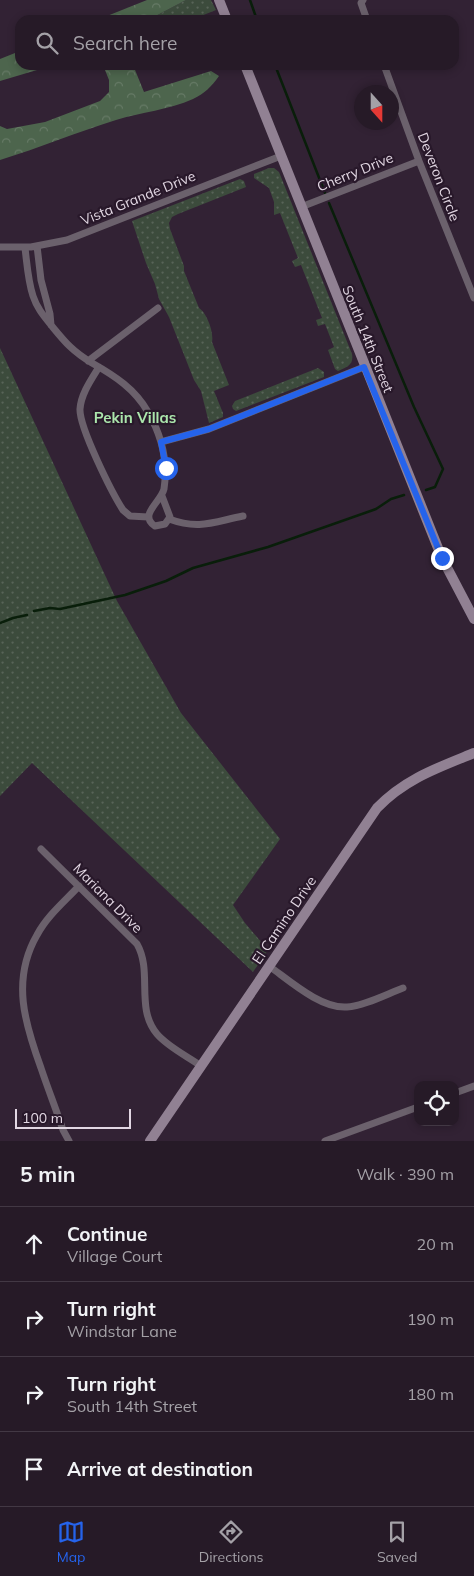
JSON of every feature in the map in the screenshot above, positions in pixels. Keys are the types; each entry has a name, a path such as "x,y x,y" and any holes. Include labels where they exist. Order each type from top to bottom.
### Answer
{"main road":[{"path":"219,0 225,15"},
{"name":"South 14th Street","path":"247,70 364,367 442,558 474,619"},
{"name":"El Camino Drive","path":"150,1141 368,821 387,798 420,775 474,753"}],"street":[{"path":"363,0 361,3 365,15"},
{"name":"Deveron Circle","path":"386,70 419,160 474,298"},
{"name":"Vista Grande Drive","path":"0,247 25,248 68,240 280,156"},
{"name":"Cherry Drive","path":"301,207 419,160"},
{"path":"37,246 41,280 51,325"},
{"path":"25,248 33,295 38,309 66,344 124,382 142,403 155,425 161,442 166,468 162,496 150,511 148,517 155,526 165,524 169,519 169,511 162,496"},
{"path":"88,360 158,308"},
{"path":"99,367 81,400 80,418 88,439 123,510 130,516 148,517"},
{"path":"161,442 203,431 364,367"},
{"path":"169,519 186,525 196,526 243,516"},
{"name":"Mariana Drive","path":"41,849 130,936 141,950 144,962 146,1012 155,1032 164,1041 201,1066"},
{"path":"69,1141 63,1130 27,1026 23,1002 23,985 28,955 37,935 55,910 79,886"},
{"path":"269,966 321,1002 337,1007 353,1006 403,988"},
{"path":"459,1092 474,1086"},
{"path":"325,1141 414,1108"}],"green space":[{"path":"147,0 186,0 158,15 110,15"},
{"path":"186,0 211,0 216,10 204,15 158,15"},
{"path":"15,53 15,70 37,70 0,81 0,59"},
{"path":"105,70 135,70 144,92 211,71 219,76 204,92 184,103 116,120 0,160 0,126 7,129 45,122 100,101 109,92 109,80"},
{"path":"274,168 279,172 352,354 351,363 338,371 335,369 328,350 334,347 325,324 318,326 316,320 322,318 301,265 295,267 292,261 298,258 280,213 274,215 274,202 269,188 254,178 254,174"},
{"path":"240,179 244,181 246,187 178,214 172,217 169,223 184,271 199,308 205,314 209,324 212,342 229,385 214,391 223,417 209,423 201,391 194,380 169,317 159,299 132,221"},
{"path":"0,348 117,601 181,713 280,839 233,905 245,923 268,950 253,972 32,763 0,796"},
{"path":"318,368 324,372 324,377 236,411 233,409 232,406 235,401"}],"waterway":[{"path":"250,0 255,15"},
{"path":"277,70 325,193"},
{"path":"329,203 414,407 443,469 435,487 426,490"},
{"path":"34,611 50,608 60,609 125,595 166,581 193,568 268,547 376,509 391,499 404,495"},
{"path":"0,623 27,615"}],"district":[{"name":"Pekin Villas","path":"135,417"}],"route":[{"path":"166,468 161,442 209,429 364,367 442,558"}]}
